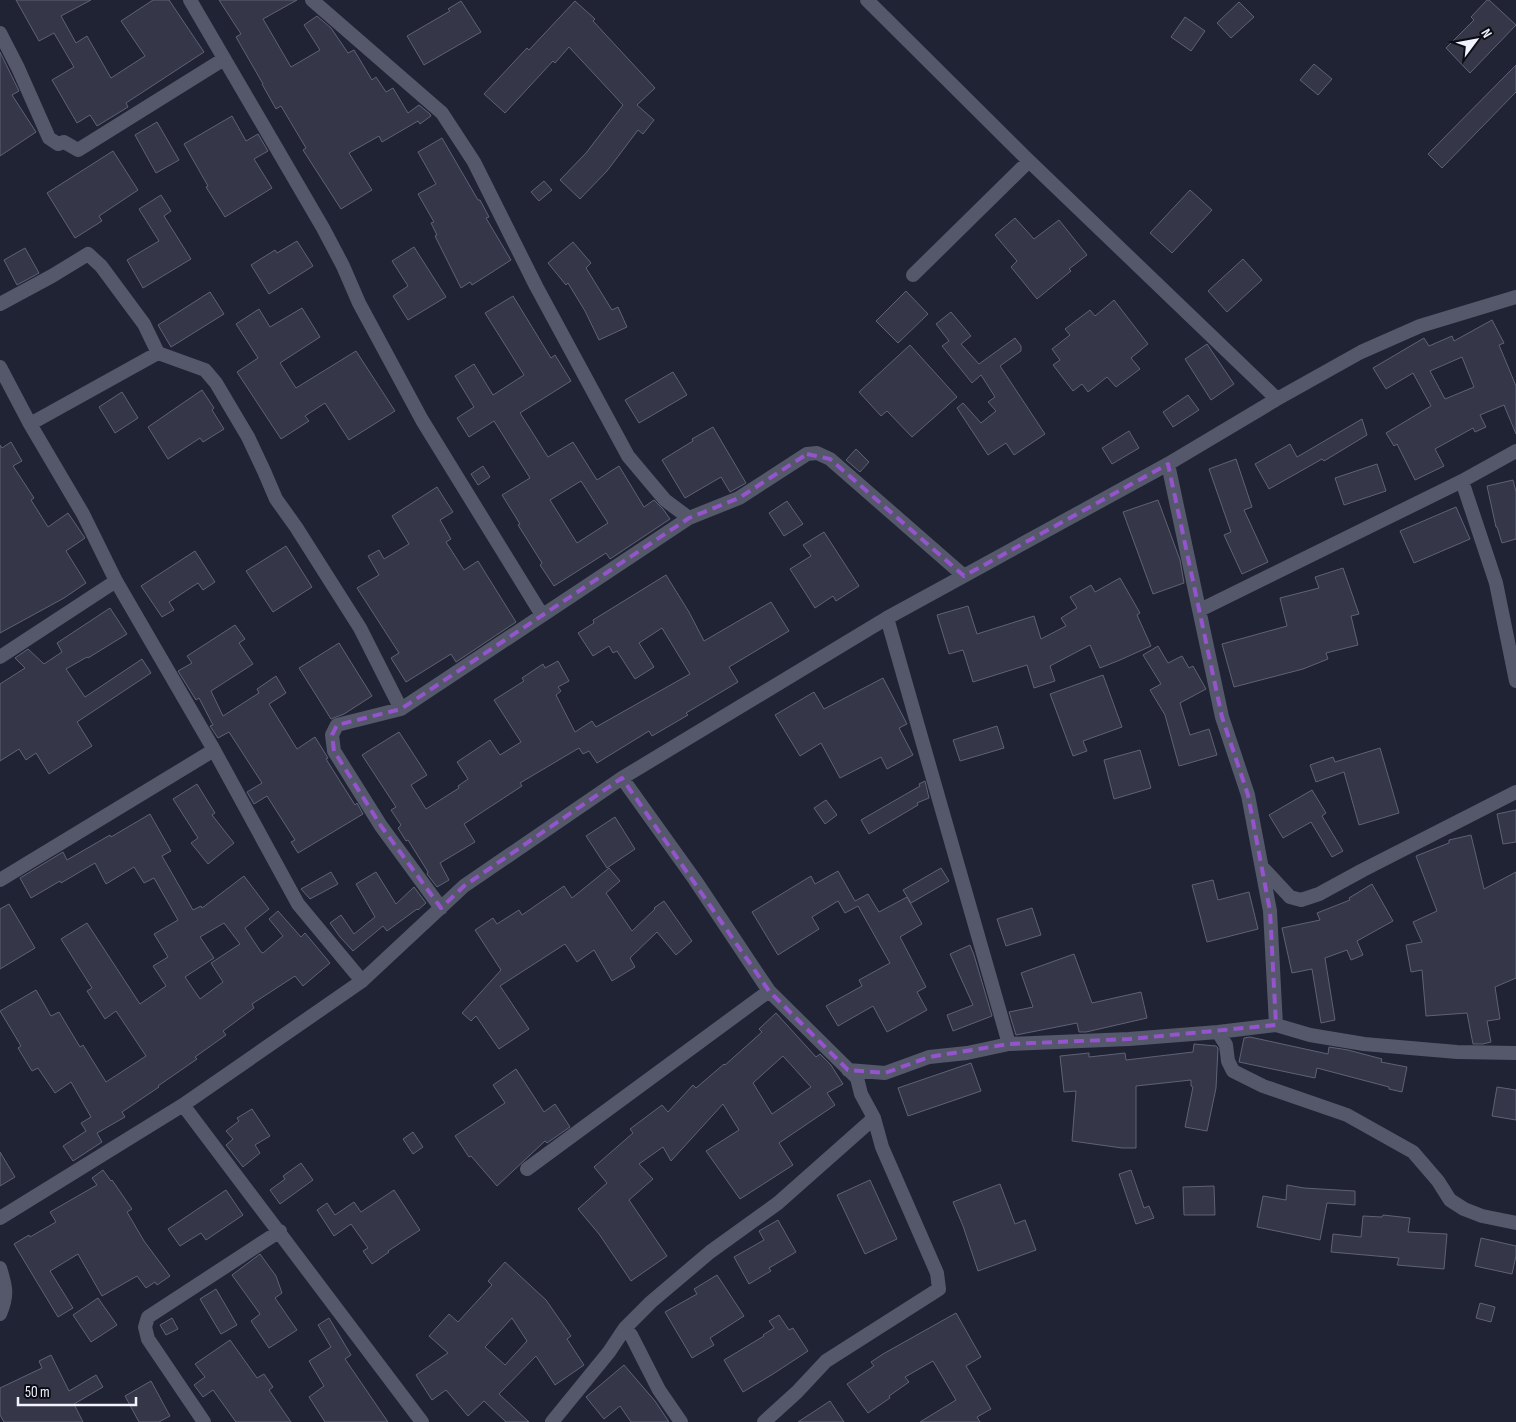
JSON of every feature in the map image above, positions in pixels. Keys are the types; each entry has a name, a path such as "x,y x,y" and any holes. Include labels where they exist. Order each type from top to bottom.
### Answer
{"street":[{"path":"190,0 323,228 343,266 358,303 422,420 542,615"},
{"path":"867,0 1029,161 1276,399"},
{"path":"320,2 442,113 474,162 536,286 628,456 665,500 689,518"},
{"path":"0,32 49,138 58,144 64,142 78,150 224,59"},
{"path":"912,274 1029,161"},
{"path":"0,304 88,254 101,266 144,324 158,352 205,370 216,383 248,437 276,499 360,628 401,709"},
{"path":"0,1218 183,1105 362,981 464,886 622,778 887,618 1168,464 1276,399 1361,352 1420,326 1516,297"},
{"path":"30,424 158,352"},
{"path":"0,367 30,424 83,514 116,581 214,750 298,904 362,981"},
{"path":"1200,610 1462,482 1516,451"},
{"path":"441,908 381,826 334,751 332,735 337,725 401,709 689,518 739,498 807,454 817,453 830,459 964,576"},
{"path":"1168,464 1222,717 1248,796 1262,867 1270,911 1276,1025"},
{"path":"1462,482 1511,629 1516,682"},
{"path":"0,658 116,581"},
{"path":"887,618 1009,1044"},
{"path":"0,880 214,750"},
{"path":"622,778 695,880 769,991 856,1078 861,1094 874,1118 882,1147 937,1273 939,1289 826,1361 797,1392 764,1422"},
{"path":"1262,867 1290,896 1301,900 1319,894 1516,792"},
{"path":"1270,911 1290,896"},
{"path":"527,1169 769,991"},
{"path":"848,1070 885,1073 930,1057 967,1053 1009,1044 1129,1039 1276,1025 1310,1035 1364,1044 1457,1052 1516,1053"},
{"path":"1218,1032 1226,1045 1228,1061 1233,1071 1263,1086 1347,1115 1413,1152 1438,1181 1450,1200 1464,1209 1482,1216 1516,1223"},
{"path":"183,1105 280,1231 422,1422"},
{"path":"552,1422 609,1352 625,1328 651,1302 710,1252 778,1203 874,1118"},
{"path":"204,1422 148,1338 145,1327 148,1317 280,1231"},
{"path":"0,1268 6,1285 6,1300 0,1314"},
{"path":"625,1328 632,1335 660,1390 681,1422"}],"highlighted area":[{"path":"807,454 830,459 964,576 1168,464 1222,717 1248,795 1270,911 1276,1025 1129,1039 1009,1044 929,1057 885,1073 848,1070 769,991 622,778 464,886 441,908 381,826 334,751 332,735 337,725 401,709 689,518 739,498"}],"building":[{"path":"16,0 91,0 61,16 76,43 87,36 111,78 145,56 121,21 153,0 169,0 204,52 126,103 128,107 97,126 90,115 77,123 52,80 74,67 54,33 39,41"},
{"path":"219,0 297,0 263,19 291,67 320,50 304,25 317,16 331,28 348,53 354,50 372,80 376,77 386,92 393,88 408,113 419,105 430,114 431,116 420,124 418,121 382,142 379,136 349,153 372,190 341,209 303,150 306,148 281,106 276,109 236,37 241,34"},
{"path":"1487,0 1516,25 1470,73 1446,48 1474,20 1471,17"},
{"path":"461,1 481,32 424,65 407,36 450,11 448,9"},
{"path":"575,1 595,19 593,21 655,88 637,105 654,120 643,134 638,130 607,171 580,199 560,180 586,153 623,105 569,47 555,63 553,61 505,113 484,94"},
{"path":"1239,2 1254,17 1231,38 1217,23"},
{"path":"1185,17 1205,31 1191,51 1171,37"},
{"path":"0,52 19,91 12,95 36,132 0,156"},
{"path":"1314,64 1332,79 1318,95 1300,80"},
{"path":"1516,65 1516,92 1442,168 1428,154"},
{"path":"232,116 246,141 258,134 268,151 254,159 272,188 225,217 206,187 208,186 184,144"},
{"path":"157,122 179,160 156,173 135,135"},
{"path":"442,138 478,200 480,200 489,217 486,218 511,260 472,285 470,282 461,288 435,236 437,235 431,223 434,222 418,194 436,184 418,152"},
{"path":"113,151 138,190 99,216 102,221 75,238 47,193"},
{"path":"544,181 552,190 539,201 531,192"},
{"path":"1190,190 1212,210 1172,253 1150,233"},
{"path":"161,195 171,211 164,216 191,259 143,288 127,260 159,241 139,209"},
{"path":"1015,218 1034,239 1059,220 1087,255 1037,299 1011,267 1017,261 995,235"},
{"path":"297,241 313,266 269,294 251,265 275,250 277,253"},
{"path":"573,242 591,263 586,268 612,310 618,307 627,327 599,340 585,311 568,283 566,285 548,263"},
{"path":"414,247 446,297 408,320 393,296 408,286 392,261"},
{"path":"25,248 39,273 17,285 4,260"},
{"path":"1243,259 1262,280 1227,312 1208,291"},
{"path":"906,291 928,314 898,343 876,321"},
{"path":"210,292 224,314 171,347 158,325"},
{"path":"513,296 551,358 555,355 571,381 520,413 548,457 573,442 597,480 619,466 644,507 654,500 670,519 610,559 606,553 554,586 540,565 542,563 502,495 530,478 494,421 469,437 457,418 474,407 455,376 474,364 493,395 524,375 485,313","holes":["581,481 608,523 577,543 550,500"]},
{"path":"1114,300 1148,344 1131,358 1140,369 1116,387 1107,377 1088,392 1082,384 1073,391 1053,365 1060,360 1052,349 1070,335 1065,329 1090,310 1095,316"},
{"path":"302,308 320,337 280,363 296,388 356,351 395,411 349,440 325,403 305,416 309,421 281,439 237,372 258,358 236,324 259,309 270,327"},
{"path":"951,312 971,336 961,344 979,364 1015,338 1021,346 1021,351 1000,366 1045,434 1014,455 1006,443 988,455 957,408 963,403 981,423 996,411 988,402 995,397 981,375 972,383 942,346 949,341 936,324"},
{"path":"1492,320 1504,343 1499,345 1516,386 1516,434 1504,405 1480,415 1486,427 1475,432 1473,428 1435,449 1444,466 1415,480 1397,444 1394,446 1386,433 1431,406 1413,373 1386,389 1373,368 1424,338 1429,346 1452,336 1454,341","holes":["1462,357 1474,387 1445,399 1430,371"]},
{"path":"1207,344 1234,384 1211,400 1185,359"},
{"path":"910,345 957,397 912,437 887,411 881,416 859,392"},
{"path":"673,372 687,395 639,423 625,400"},
{"path":"202,390 214,408 212,410 224,429 203,442 200,438 168,459 148,427"},
{"path":"122,392 138,418 115,433 99,407"},
{"path":"1188,395 1199,410 1173,427 1163,412"},
{"path":"1362,419 1367,435 1324,461 1322,459 1269,489 1255,464 1290,444 1297,457"},
{"path":"713,427 746,483 730,492 721,477 685,498 662,460"},
{"path":"1129,431 1139,448 1112,464 1102,448"},
{"path":"11,442 22,461 13,466 34,498 31,500 48,527 68,513 85,538 66,551 86,583 64,598 0,633 0,445 2,448"},
{"path":"856,449 869,462 860,472 846,460"},
{"path":"1236,459 1252,507 1244,510 1268,562 1242,574 1224,535 1231,532 1209,469"},
{"path":"1377,464 1386,491 1344,505 1335,478"},
{"path":"483,466 490,477 478,485 471,474"},
{"path":"1513,480 1516,492 1516,539 1502,543 1496,527 1487,486"},
{"path":"437,487 453,512 440,520 451,539 446,542 464,570 478,561 516,622 456,662 451,654 406,682 391,658 399,653 357,588 379,575 368,556 379,550 384,559 409,544 392,516"},
{"path":"1158,500 1180,560 1184,583 1153,594 1123,512"},
{"path":"787,501 803,524 784,536 769,513"},
{"path":"1456,507 1470,539 1414,563 1400,531"},
{"path":"824,532 859,586 836,601 833,596 815,608 790,569 811,556 803,545"},
{"path":"286,546 312,587 273,612 246,571"},
{"path":"195,551 215,582 203,590 198,583 169,602 174,610 162,617 141,586"},
{"path":"1343,568 1359,614 1351,616 1358,645 1326,653 1328,659 1303,669 1234,687 1222,644 1287,626 1280,598 1319,588 1315,577"},
{"path":"666,575 704,641 771,602 789,631 729,667 738,682 652,736 649,731 597,763 589,751 583,754 579,748 520,783 522,786 464,824 475,842 440,863 449,880 437,887 427,874 428,872 408,840 406,841 398,828 401,825 391,810 396,807 362,755 399,732 427,775 411,785 426,809 459,788 458,786 468,779 457,762 490,740 500,755 521,742 494,700 524,681 522,678 543,664 545,668 558,661 569,681 558,687 561,691 556,695 575,732 592,721 596,727 690,674 662,628 639,643 654,667 635,679 617,651 613,653 609,646 593,656 578,633 594,623 593,620"},
{"path":"1120,578 1140,613 1137,615 1151,646 1120,660 1100,668 1090,645 1050,666 1055,681 1034,688 1027,665 973,682 963,650 949,654 937,615 968,606 977,634 1034,616 1041,639 1066,626 1061,618 1077,608 1070,597 1091,585 1095,592"},
{"path":"110,608 127,634 66,669 85,697 142,659 151,673 77,722 92,746 49,774 36,753 26,760 19,749 0,761 0,684 25,668 15,658 28,649 44,664 62,652 57,643"},
{"path":"235,625 245,639 239,643 253,664 211,691 223,716 259,693 257,689 276,676 286,693 269,704 297,749 315,737 328,758 326,759 355,805 357,803 363,814 298,853 291,842 295,840 267,796 254,804 247,792 262,783 229,732 218,738 210,726 213,725 199,698 196,700 178,671 192,663 187,656"},
{"path":"339,643 372,696 344,714 331,719 299,668"},
{"path":"1158,646 1168,663 1182,656 1189,668 1193,666 1206,689 1180,703 1190,735 1209,729 1217,755 1179,766 1165,715 1150,690 1161,684 1143,655"},
{"path":"1103,675 1122,727 1083,741 1087,751 1073,756 1050,694"},
{"path":"883,678 907,724 899,728 913,755 887,769 881,757 840,778 821,743 800,756 775,715 814,692 824,709"},
{"path":"997,726 1004,748 960,761 953,740"},
{"path":"1380,748 1399,813 1359,825 1344,772 1316,782 1310,765 1333,757 1335,762"},
{"path":"1140,750 1151,788 1114,799 1104,760"},
{"path":"925,781 929,798 917,803 918,805 869,834 861,820 920,786 919,784"},
{"path":"197,784 215,813 212,815 234,843 208,864 191,843 198,838 173,799"},
{"path":"1312,790 1326,813 1322,816 1343,851 1332,857 1311,822 1283,838 1269,815"},
{"path":"826,800 837,815 825,824 814,808"},
{"path":"1516,810 1516,842 1503,844 1497,814"},
{"path":"150,814 171,851 162,856 193,910 201,906 202,908 244,876 269,909 245,928 261,952 263,953 283,936 269,919 278,911 301,937 305,933 330,963 303,986 295,976 252,1004 254,1008 223,1031 226,1035 195,1057 197,1059 122,1112 125,1117 97,1133 102,1142 73,1161 63,1146 86,1131 81,1123 91,1117 71,1082 55,1093 38,1068 32,1071 18,1048 21,1046 0,1011 36,990 51,1016 59,1012 80,1047 83,1045 106,1082 146,1056 116,1011 105,1019 87,991 92,988 61,939 87,923 140,1004 166,986 153,966 168,957 154,934 178,920 154,878 144,883 134,867 106,884 95,863 31,898 20,878 63,852 67,860 110,835 111,837","holes":["224,923 240,944 211,963 223,982 200,999 185,977 214,958 200,937"]},
{"path":"615,817 635,849 607,868 586,836"},
{"path":"1471,835 1484,889 1516,872 1516,978 1495,987 1500,1019 1487,1021 1491,1042 1483,1044 1473,1044 1467,1013 1426,1016 1422,970 1411,972 1406,945 1422,942 1413,922 1437,911 1416,856 1449,843 1449,840"},
{"path":"609,868 620,881 606,893 632,931 654,908 664,901 692,941 676,955 657,932 630,958 635,967 612,981 594,950 577,962 565,944 500,986 529,1029 499,1049 476,1016 471,1021 462,1013 501,970 475,930 493,918 497,924 519,910 522,915 564,886 572,898"},
{"path":"941,868 949,881 911,903 903,890"},
{"path":"838,871 855,901 868,894 879,912 907,897 922,924 900,937 926,987 917,992 927,1010 887,1032 873,1006 838,1026 826,1006 862,986 859,980 890,963 858,906 845,913 838,901 812,917 819,929 778,955 752,912 811,876 815,884"},
{"path":"331,872 338,884 310,899 301,889"},
{"path":"376,872 396,904 414,887 426,903 387,931 383,926 353,951 330,923 341,915 354,934 375,917 356,884"},
{"path":"1213,880 1218,900 1249,892 1258,929 1207,942 1192,885"},
{"path":"1372,884 1393,921 1357,941 1363,955 1351,960 1347,950 1325,958 1335,1020 1321,1023 1312,969 1292,973 1282,928 1320,920 1317,913 1350,900 1349,898"},
{"path":"9,904 35,948 0,969 0,909"},
{"path":"1032,908 1041,935 1006,946 997,919"},
{"path":"970,945 992,1016 953,1031 947,1015 973,1005 950,954"},
{"path":"1074,954 1092,1003 1141,992 1147,1018 1086,1032 1079,1032 1077,1023 1016,1035 1009,1012 1033,1007 1021,973"},
{"path":"776,1013 816,1057 820,1054 831,1065 843,1084 827,1093 835,1105 779,1143 793,1165 740,1199 706,1151 739,1130 723,1104 671,1161 663,1147 639,1164 653,1179 629,1200 667,1256 631,1281 599,1234 578,1209 607,1183 594,1167 633,1133 630,1129 662,1105 668,1112 693,1085 696,1088 762,1032 759,1029","holes":["783,1056 811,1087 772,1114 753,1083"]},
{"path":"1250,1037 1328,1054 1329,1047 1348,1050 1382,1059 1381,1062 1407,1067 1402,1092 1317,1068 1315,1078 1239,1062 1244,1038"},
{"path":"1194,1044 1216,1046 1218,1048 1216,1088 1207,1131 1185,1127 1193,1087 1191,1086 1191,1080 1136,1086 1136,1148 1122,1148 1072,1141 1076,1091 1064,1092 1060,1056 1089,1053 1089,1057 1125,1053 1126,1060 1193,1052"},
{"path":"971,1063 981,1091 908,1116 898,1088"},
{"path":"516,1069 544,1112 555,1104 570,1127 547,1143 545,1141 497,1186 471,1156 469,1157 455,1136 505,1103 493,1085"},
{"path":"1497,1087 1516,1090 1516,1120 1492,1116"},
{"path":"252,1109 270,1136 255,1145 260,1153 243,1167 226,1145 233,1139 226,1131 239,1121 237,1118"},
{"path":"413,1132 423,1147 413,1154 403,1139"},
{"path":"0,1152 15,1177 0,1186"},
{"path":"301,1163 313,1180 280,1204 270,1190 285,1179 283,1176"},
{"path":"103,1170 132,1209 127,1212 144,1241 170,1276 157,1285 155,1282 146,1288 137,1276 102,1296 78,1254 50,1271 73,1308 58,1317 14,1244 56,1222 50,1212 97,1185 92,1178"},
{"path":"1131,1170 1144,1208 1149,1206 1154,1218 1136,1224 1119,1174"},
{"path":"870,1180 897,1239 865,1254 837,1195"},
{"path":"1000,1184 1015,1224 1025,1220 1036,1250 978,1271 953,1202"},
{"path":"1287,1185 1355,1191 1355,1205 1327,1203 1320,1240 1257,1227 1263,1196 1286,1200"},
{"path":"1214,1186 1215,1215 1184,1215 1183,1187"},
{"path":"226,1190 243,1215 206,1240 201,1233 180,1246 168,1229"},
{"path":"394,1190 420,1230 372,1264 363,1251 368,1248 351,1224 334,1236 317,1210 327,1203 335,1215 354,1202 361,1212"},
{"path":"1383,1215 1410,1218 1408,1232 1447,1234 1444,1269 1397,1265 1399,1258 1331,1252 1333,1234 1361,1237 1363,1216 1382,1217"},
{"path":"778,1220 796,1252 769,1268 771,1271 749,1284 734,1257 764,1240 759,1231"},
{"path":"1481,1238 1516,1246 1512,1274 1475,1266"},
{"path":"260,1254 276,1276 282,1293 275,1298 297,1330 269,1348 251,1321 260,1314 232,1275"},
{"path":"505,1262 546,1300 571,1336 567,1339 584,1365 555,1385 536,1356 499,1394 529,1422 506,1422 484,1401 468,1416 446,1390 432,1400 416,1375 448,1353 429,1336 449,1314 458,1322 492,1285 488,1281","holes":["512,1318 527,1341 505,1365 485,1347"]},
{"path":"717,1275 744,1316 710,1338 714,1345 692,1358 665,1312 697,1294 694,1289"},
{"path":"216,1289 237,1325 221,1334 200,1299"},
{"path":"98,1298 117,1325 91,1342 73,1315"},
{"path":"1480,1303 1495,1307 1491,1322 1476,1318"},
{"path":"956,1313 981,1357 966,1366 991,1409 977,1417 980,1422 920,1422 956,1400 933,1361 905,1377 909,1382 868,1413 847,1384 874,1366 871,1362 883,1354"},
{"path":"779,1315 789,1330 793,1328 808,1351 743,1392 724,1360 774,1328 769,1321"},
{"path":"172,1318 178,1329 166,1335 160,1325"},
{"path":"329,1318 351,1355 345,1359 388,1422 325,1422 309,1397 324,1386 309,1361 331,1347 318,1325"},
{"path":"230,1340 257,1378 264,1374 273,1387 269,1390 291,1422 236,1422 213,1390 203,1397 194,1385 205,1377 195,1364"},
{"path":"51,1355 69,1391 96,1375 103,1387 74,1404 83,1422 4,1422 0,1415 0,1388 42,1368 39,1361"},
{"path":"624,1365 655,1401 669,1422 631,1422 620,1406 604,1419 586,1397"},
{"path":"151,1381 170,1416 159,1422 139,1422 125,1396"},
{"path":"830,1401 844,1422 798,1422"}]}
